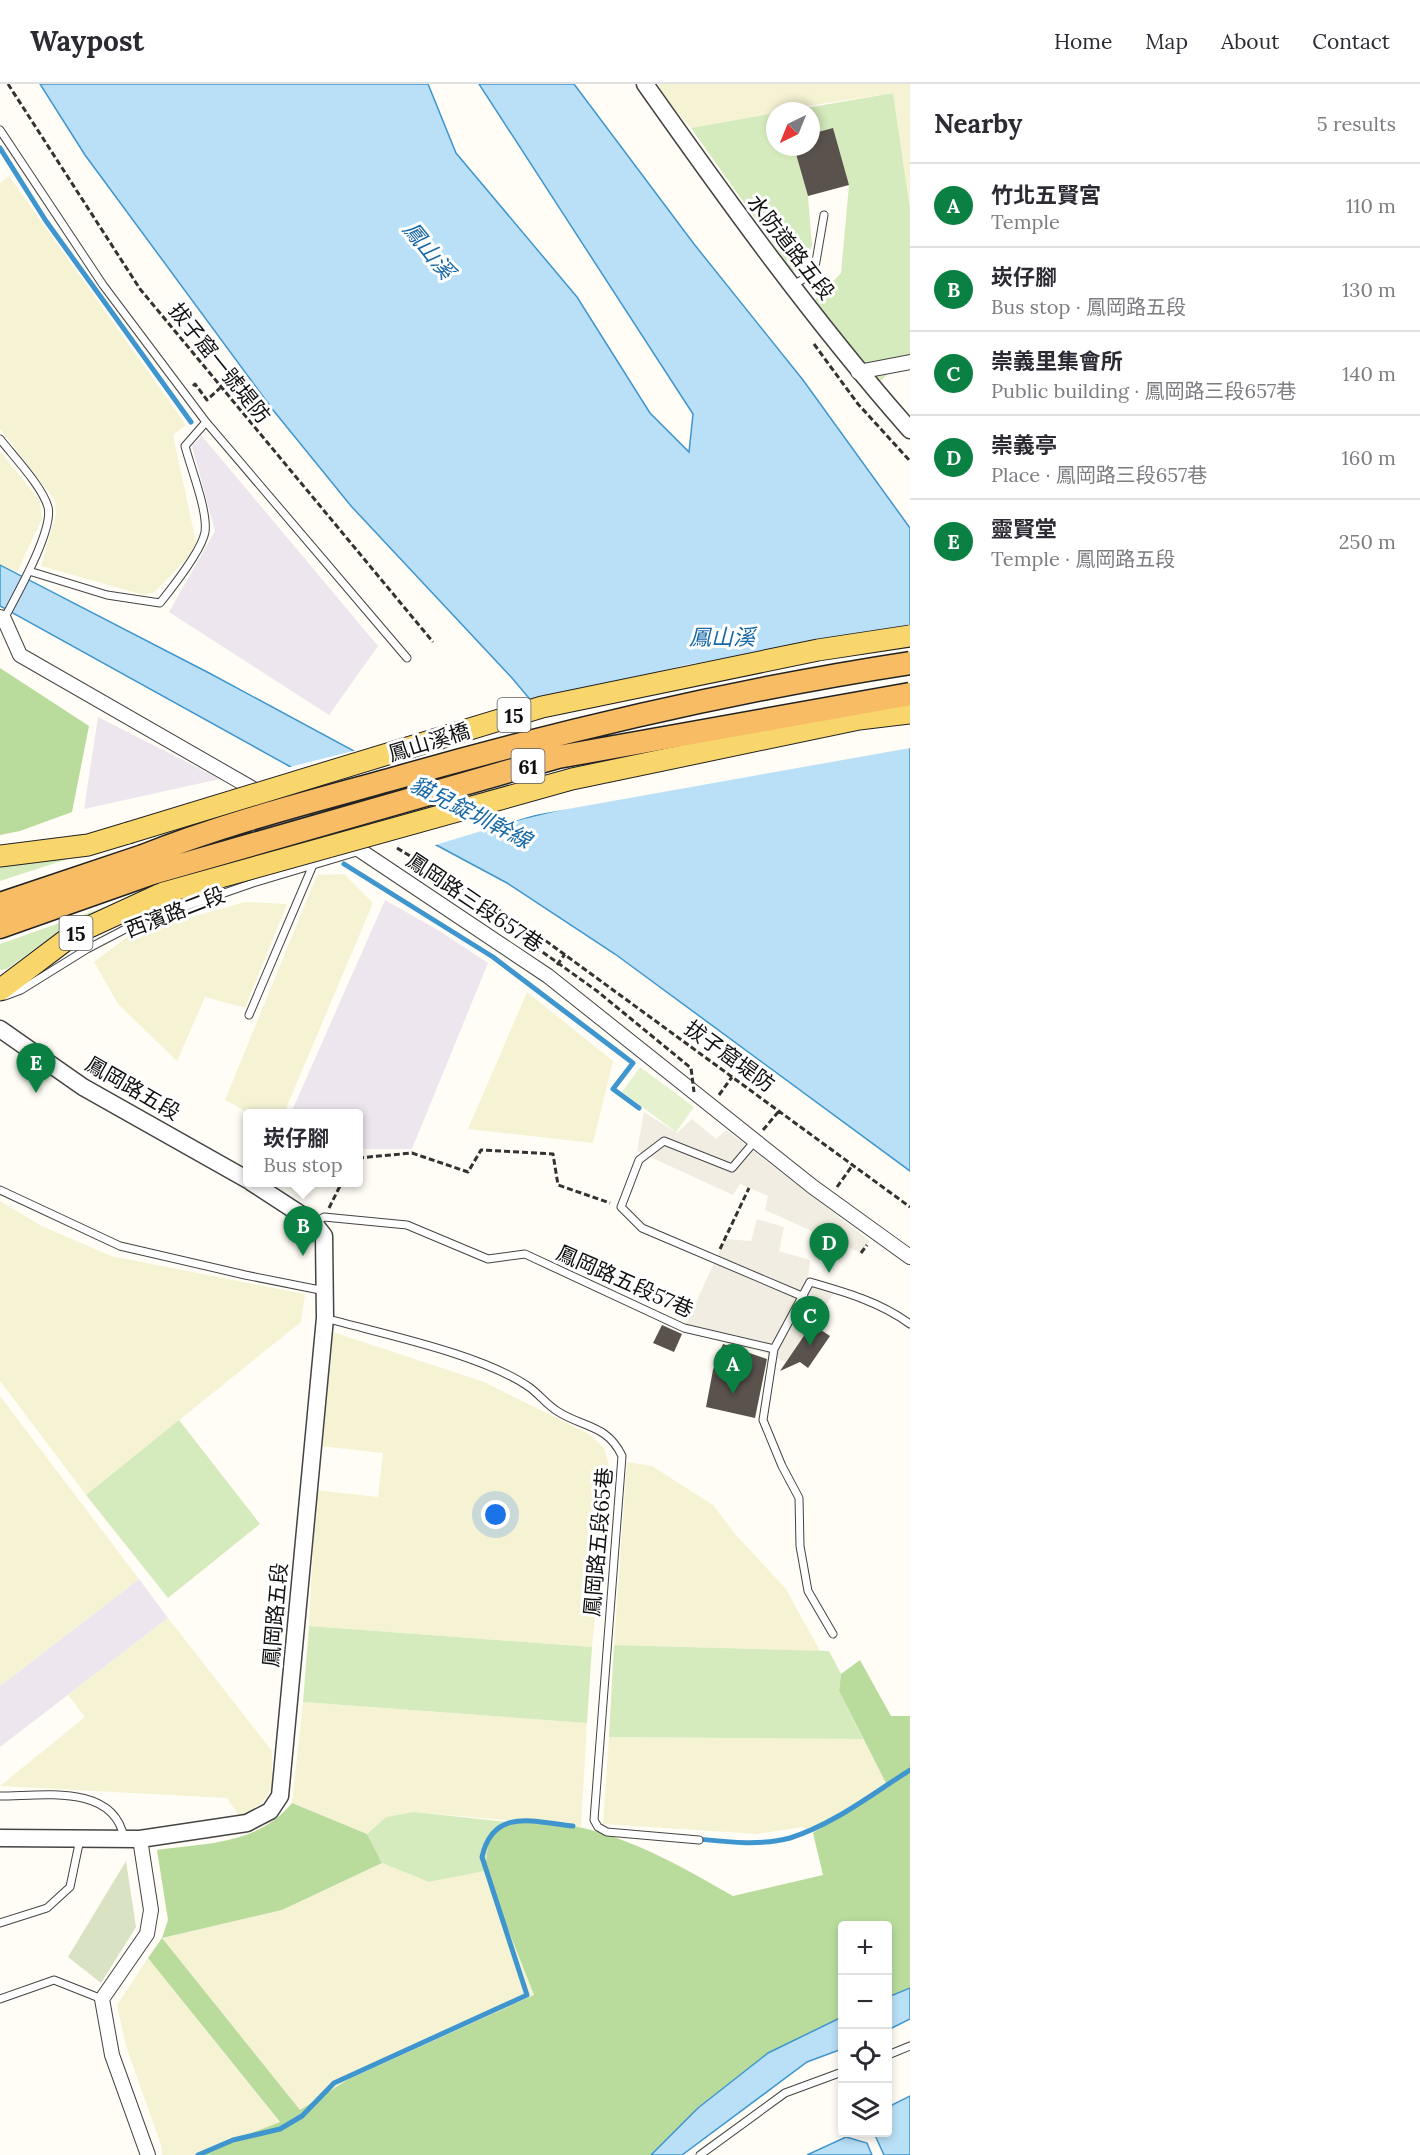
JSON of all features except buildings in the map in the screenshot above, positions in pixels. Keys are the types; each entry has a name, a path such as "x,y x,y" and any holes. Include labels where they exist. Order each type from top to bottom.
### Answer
{"highway":[{"name":"鳳山溪橋","path":"148,864 200,833 542,737 823,676 910,663"},
{"name":"61","path":"0,904 558,758 910,694"},
{"name":"61","path":"0,927 148,864"}],"main road":[{"name":"鳳山溪橋","path":"0,856 88,845 542,707 818,650 910,636"},
{"name":"15","path":"375,834 572,779 859,719 910,713"},
{"name":"西濱路二段","path":"0,990 74,934 163,893 375,834"}],"street":[{"name":"水防道路五段","path":"645,84 730,205 858,372 910,430"},
{"path":"858,372 910,363"},
{"name":"鳳岡路三段657巷","path":"2,618 20,655 360,851 548,976 755,1141 910,1257"},
{"name":"鳳岡路五段","path":"1,1033 83,1087 243,1178"},
{"name":"鳳岡路五段","path":"0,1838 80,1836 132,1838 256,1821 270,1811 280,1796 326,1291 324,1236 319,1220 260,1187"},
{"path":"132,1838 151,1910 147,1934 102,1999 102,2013 112,2055 148,2155"}],"lane":[{"path":"0,130 103,285 206,422 407,658"},
{"path":"793,285 814,273 824,215"},
{"path":"29,571 107,595 160,603 191,559 205,533 203,510 185,446 206,422"},
{"path":"0,439 44,496 50,520 29,571 2,618"},
{"name":"西濱路二段","path":"0,998 21,990 87,949 135,924 252,883 360,851"},
{"path":"249,1016 314,865"},
{"path":"755,1141 732,1168 663,1141 639,1160 621,1207 642,1228 804,1297"},
{"path":"0,1191 120,1246 326,1291"},
{"name":"鳳岡路五段57巷","path":"319,1220 406,1225 488,1259 525,1254 684,1328 774,1349"},
{"path":"833,1634 808,1591 800,1546 799,1498 782,1466 764,1420 774,1349 804,1297 810,1282 851,1294 886,1309 910,1324"},
{"name":"鳳岡路五段65巷","path":"325,1318 485,1365 529,1386 557,1412 593,1427 616,1444 622,1456 594,1820 598,1827 607,1832 699,1840"},
{"path":"0,1796 80,1796 107,1807 121,1821 132,1838"},
{"path":"0,1923 47,1908 69,1887 80,1836"},
{"path":"0,1999 54,1980 102,1999"},
{"path":"892,2053 910,2046"},
{"path":"700,2155 785,2094 838,2074"}],"path":[{"name":"拔子窟一號堤防","path":"8,84 140,289 433,642"},
{"path":"184,393 195,384 207,400 220,388"},
{"path":"375,834 528,928 523,938 597,991 691,1068 694,1092"},
{"name":"拔子窟堤防","path":"531,930 910,1208"},
{"path":"711,1106 732,1077"},
{"path":"755,1141 778,1111"},
{"path":"363,1158 412,1153 468,1172 482,1150 553,1154 558,1185 621,1207"},
{"path":"829,1198 852,1165"},
{"path":"319,1220 339,1187"},
{"path":"716,1260 749,1188"}],"shaded area":[{"path":"659,84 910,84 910,209 893,93 820,104 820,102 766,102 766,115 691,128 661,95"},
{"path":"9,176 186,425 173,435 196,542 188,557 155,592 144,595 41,566 56,514 55,500 0,429 0,183"},
{"path":"202,436 378,646 329,715 169,612 215,531 192,446"},
{"path":"0,451 40,501 42,519 17,572 0,565"},
{"path":"98,717 220,779 84,809"},
{"path":"344,874 373,903 286,1109 243,1110 225,1100 317,875"},
{"path":"385,900 438,930 488,963 412,1149 363,1149 363,1109 293,1109"},
{"path":"245,902 287,904 245,1008 205,997 177,1061 118,1004 94,962 131,934"},
{"path":"527,992 613,1061 593,1143 468,1129"},
{"path":"644,1112 677,1133 692,1119 716,1139 726,1130 870,1241 861,1253 765,1210 768,1196 740,1184 733,1195 637,1151"},
{"path":"0,1201 42,1226 111,1256 305,1294 301,1322 86,1495 0,1381"},
{"path":"757,1219 784,1227 779,1251 810,1260 808,1277 835,1286 834,1293 786,1362 762,1352 683,1331 725,1239 751,1241"},
{"path":"333,1332 484,1382 589,1434 604,1448 610,1469 592,1647 309,1626 316,1490 378,1497 383,1453 320,1446 327,1335"},
{"path":"0,1396 139,1579 0,1686"},
{"path":"627,1462 652,1466 713,1505 735,1534 786,1589 820,1651 614,1645"},
{"path":"139,1579 168,1618 0,1747 0,1686"},
{"path":"168,1618 272,1751 272,1788 263,1802 240,1817 227,1798 0,1786 85,1717 68,1695"},
{"path":"303,1702 587,1723 581,1827 414,1812 386,1817 367,1834 292,1803"},
{"path":"609,1737 863,1739 888,1787 813,1833 803,1827 757,1834 603,1824"},
{"path":"382,1863 429,1882 485,1871 534,1995 347,2080 300,2110 162,1938 282,1910"},
{"path":"148,1958 280,2123 195,2155 162,2155 161,2145 126,2046 117,2005"}],"green space":[{"path":"893,93 910,209 910,360 898,363 877,385 813,302 841,273 849,185 820,146 820,106"},
{"path":"766,115 766,156 797,156 808,196 812,246 793,272 691,128"},
{"path":"0,668 89,726 72,812 20,831 0,835"},
{"path":"80,855 0,881 0,866"},
{"path":"133,897 55,934 7,969 0,970 0,944"},
{"path":"640,1067 694,1107 676,1132 622,1092"},
{"path":"179,1420 260,1524 168,1598 86,1495"},
{"path":"309,1626 592,1647 587,1723 303,1702"},
{"path":"614,1645 829,1651 841,1674 839,1691 863,1739 609,1737"},
{"path":"860,1660 891,1716 910,1716 910,1988 892,1995 892,1921 838,1921 838,2019 768,2053 698,2108 651,2155 195,2155 280,2122 148,1958 162,1938 300,2110 347,2080 534,1995 485,1871 489,1835 518,1823 575,1826 631,1843 684,1868 733,1896 823,1875 813,1833 888,1787 839,1691 841,1674"},
{"path":"292,1803 367,1834 382,1863 282,1910 162,1938 168,1920 157,1850 230,1840 263,1827 278,1817"},
{"path":"414,1812 517,1823 489,1835 485,1871 429,1882 382,1863 367,1834 386,1817"},
{"path":"126,1861 136,1927 101,1983 68,1957"}],"water":[{"name":"鳳山溪","path":"40,84 428,84 456,153 577,297 650,413 689,452 693,414 479,84 574,84 694,244 803,380 910,528 910,1171 615,954 507,883 289,766 0,606 0,565 211,674 493,826 612,797 512,678 351,506 273,410 85,155"},
{"path":"910,1988 910,2019 892,2028 892,1995"},
{"path":"838,2019 838,2050 807,2062 682,2155 651,2155 698,2108 768,2053"},
{"path":"910,2096 910,2155 884,2155 876,2137 892,2137 892,2105"},
{"path":"846,2137 867,2143 872,2155 807,2155"}],"pier":[{"path":"910,628 910,748 534,815 432,846 286,768 357,750 493,823 541,813 607,795 530,705 685,665"}],"waterway":[{"path":"0,148 46,221 191,422"},
{"path":"344,864 493,957 633,1063 613,1089 639,1108"},
{"path":"698,1839 756,1843 790,1838 837,1817 910,1770"},
{"path":"198,2155 233,2140 280,2129 302,2116 334,2083 527,1995 482,1857 487,1841 495,1830 505,1824 530,1821 573,1826"}],"place":[{"name":"靈賢堂","path":"36,1093"},
{"name":"崁仔腳","path":"303,1256"},
{"name":"崇義亭","path":"829,1273"},
{"name":"崇義里集會所","path":"810,1346"},
{"name":"竹北五賢宮","path":"733,1394"}],"water label":[{"name":"貓兒錠圳幹線","path":"471,812"}]}
